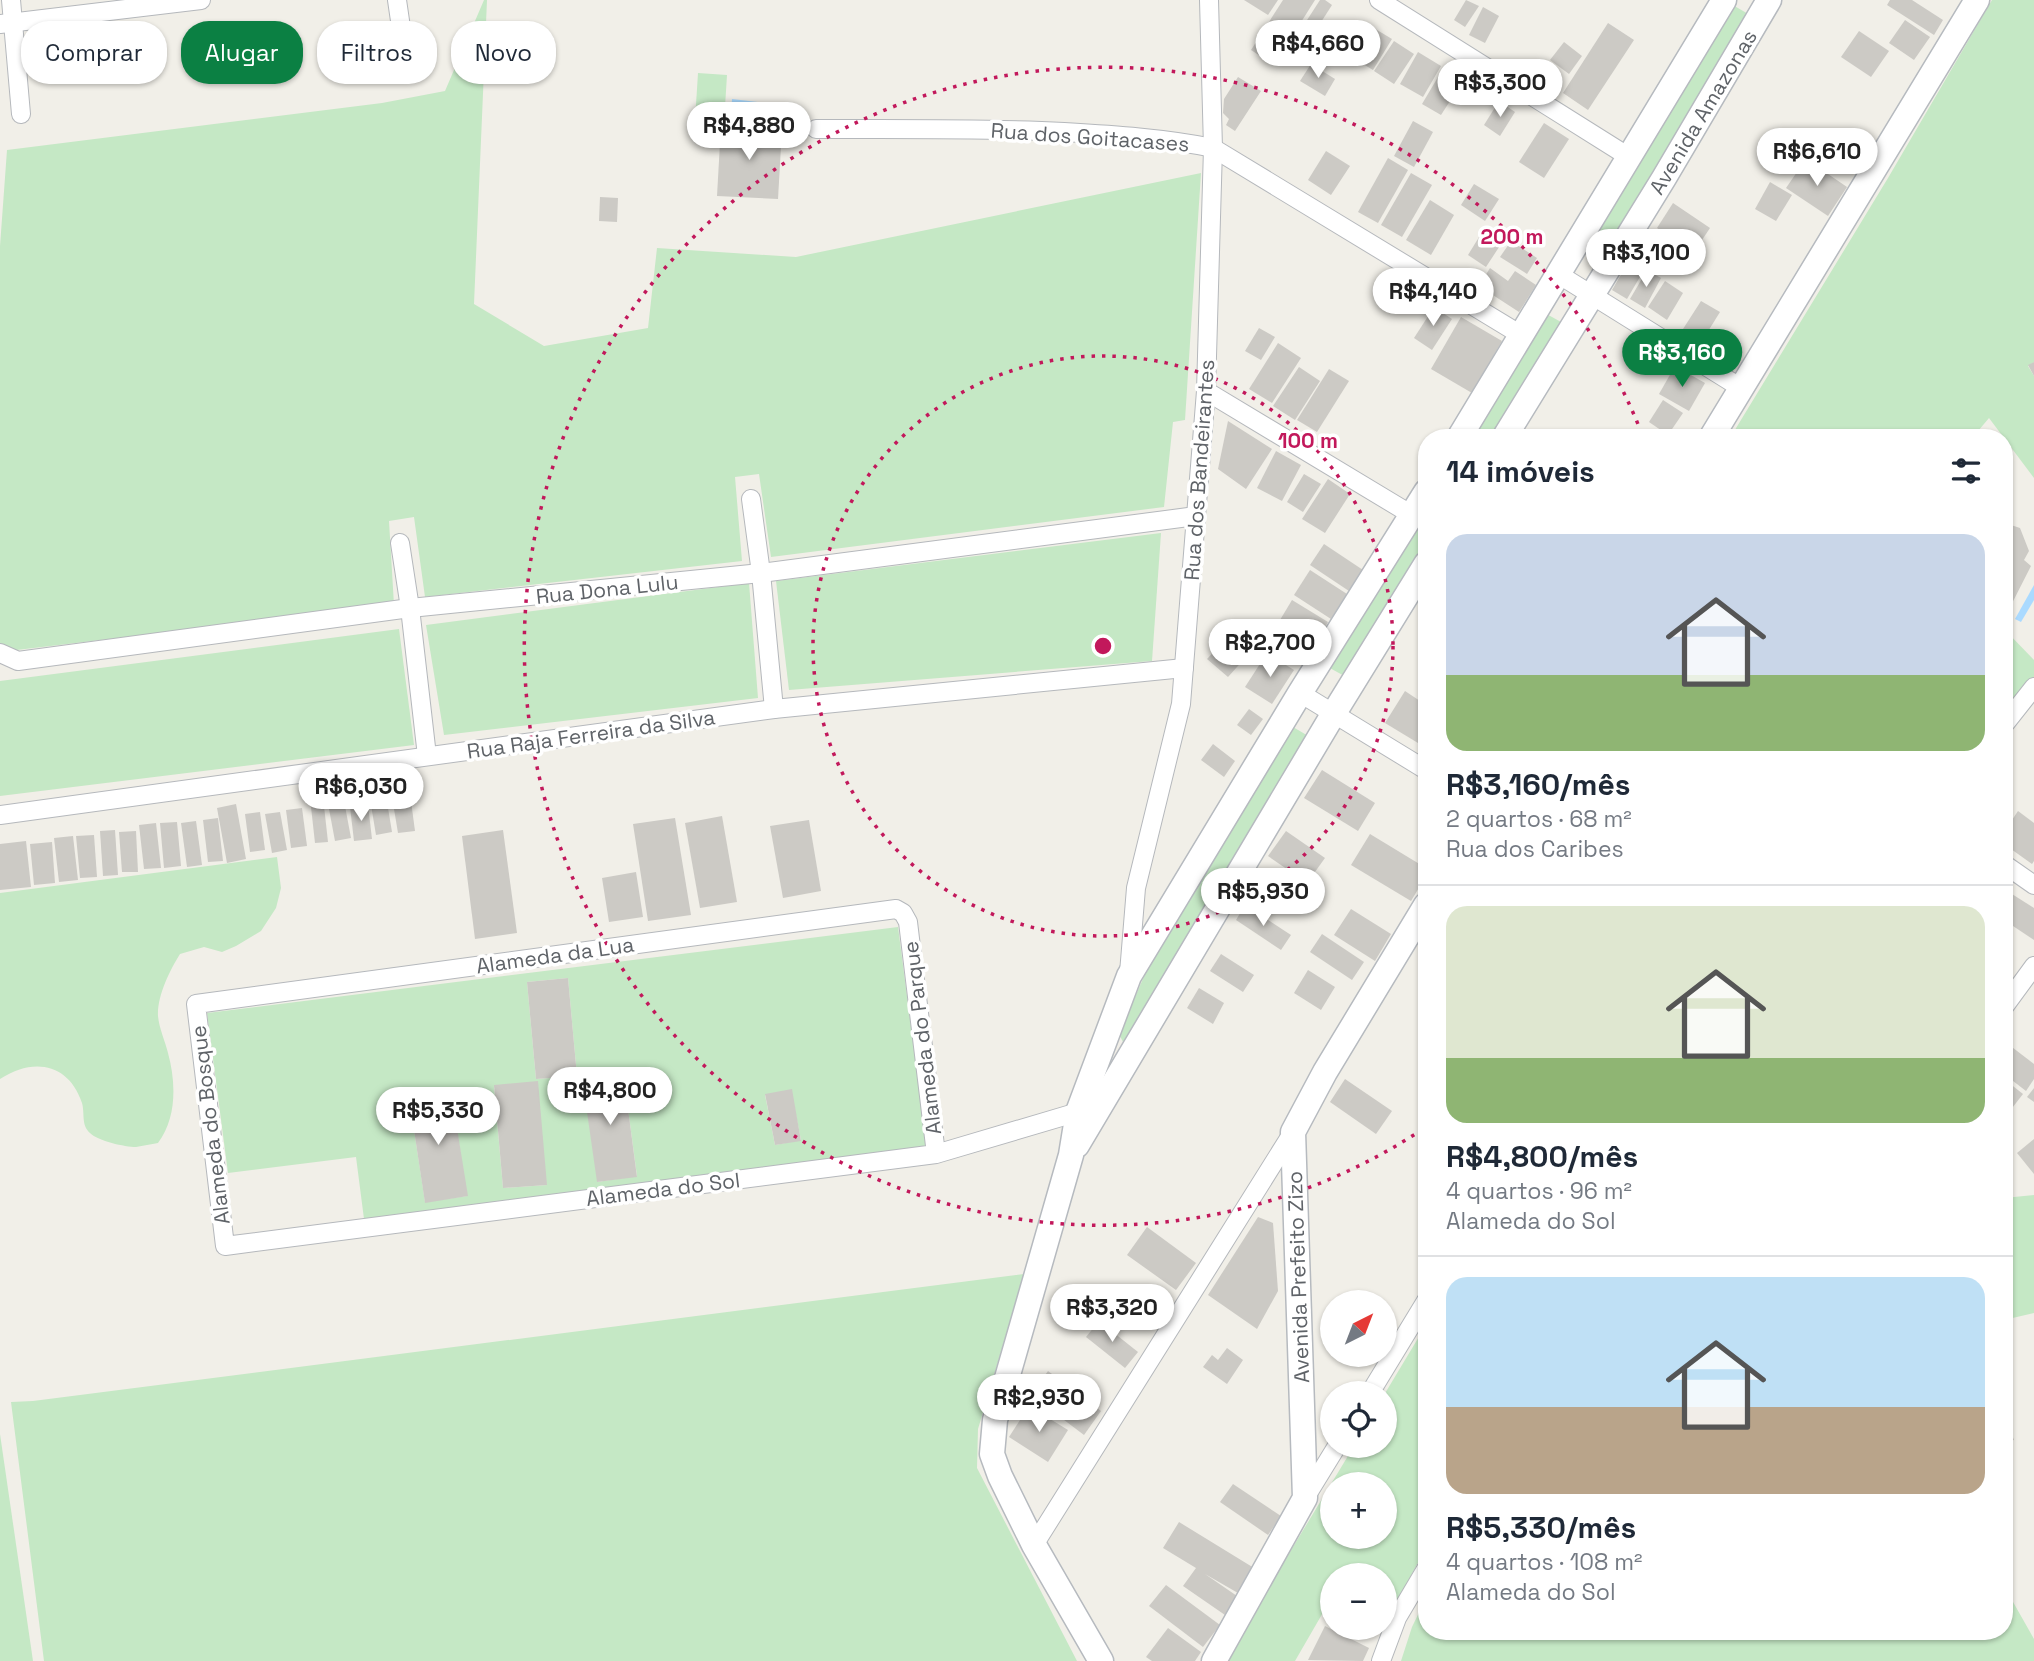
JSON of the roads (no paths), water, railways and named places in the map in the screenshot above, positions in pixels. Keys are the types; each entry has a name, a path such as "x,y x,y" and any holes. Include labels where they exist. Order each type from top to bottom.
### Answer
{"main road":[{"name":"Avenida Amazonas","path":"1464,429 1724,0"},
{"path":"1716,429 1977,0"},
{"name":"Avenida Amazonas","path":"1510,429 1767,1"},
{"path":"1101,1661 1034,1545 1000,1476 992,1454 995,1420 1071,1155 1129,976 1300,693 1418,505"},
{"path":"1086,1114 1418,577"},
{"name":"Avenida Prefeito Zizo","path":"1305,1498 1293,1132 1325,1072 1418,918"},
{"path":"1214,1661 1305,1498"}],"street":[{"path":"11,0 7,24 21,114"},
{"path":"7,24 201,0"},
{"path":"397,0 400,21"},
{"name":"Rua dos Bandeirantes","path":"1129,976 1136,888 1181,704 1184,668 1206,391 1213,148 1209,0"},
{"path":"1379,0 1629,157"},
{"name":"Rua dos Goitacases","path":"816,129 954,127 1175,141 1213,148 1521,335"},
{"path":"1558,274 1741,388"},
{"path":"1206,391 1412,515"},
{"path":"751,499 774,709"},
{"name":"Rua Dona Lulu","path":"0,653 18,661 410,608 761,573 1196,516"},
{"path":"400,543 427,756"},
{"name":"Rua Raja Ferreira da Silva","path":"0,815 774,709 1184,668"},
{"path":"2013,714 2034,687"},
{"path":"1300,693 1418,765"},
{"path":"2013,870 2034,885"},
{"name":"Alameda da Lua","path":"195,1004 887,909 896,909 903,913 908,922"},
{"name":"Alameda do Parque","path":"908,922 936,1154"},
{"path":"2013,995 2034,966"},
{"name":"Alameda do Bosque","path":"195,1004 225,1247"},
{"name":"Alameda do Sol","path":"225,1247 936,1154 1086,1114"},
{"path":"1034,1545 1293,1132"},
{"path":"1377,1381 1418,1314"},
{"path":"1305,1498 1330,1458"},
{"path":"1381,1661 1397,1618 1418,1583"}],"water":[{"path":"732,99 775,104 775,113 747,112 746,116 741,118 731,115"},
{"path":"2034,585 2034,600 2021,622 2015,619"}]}
